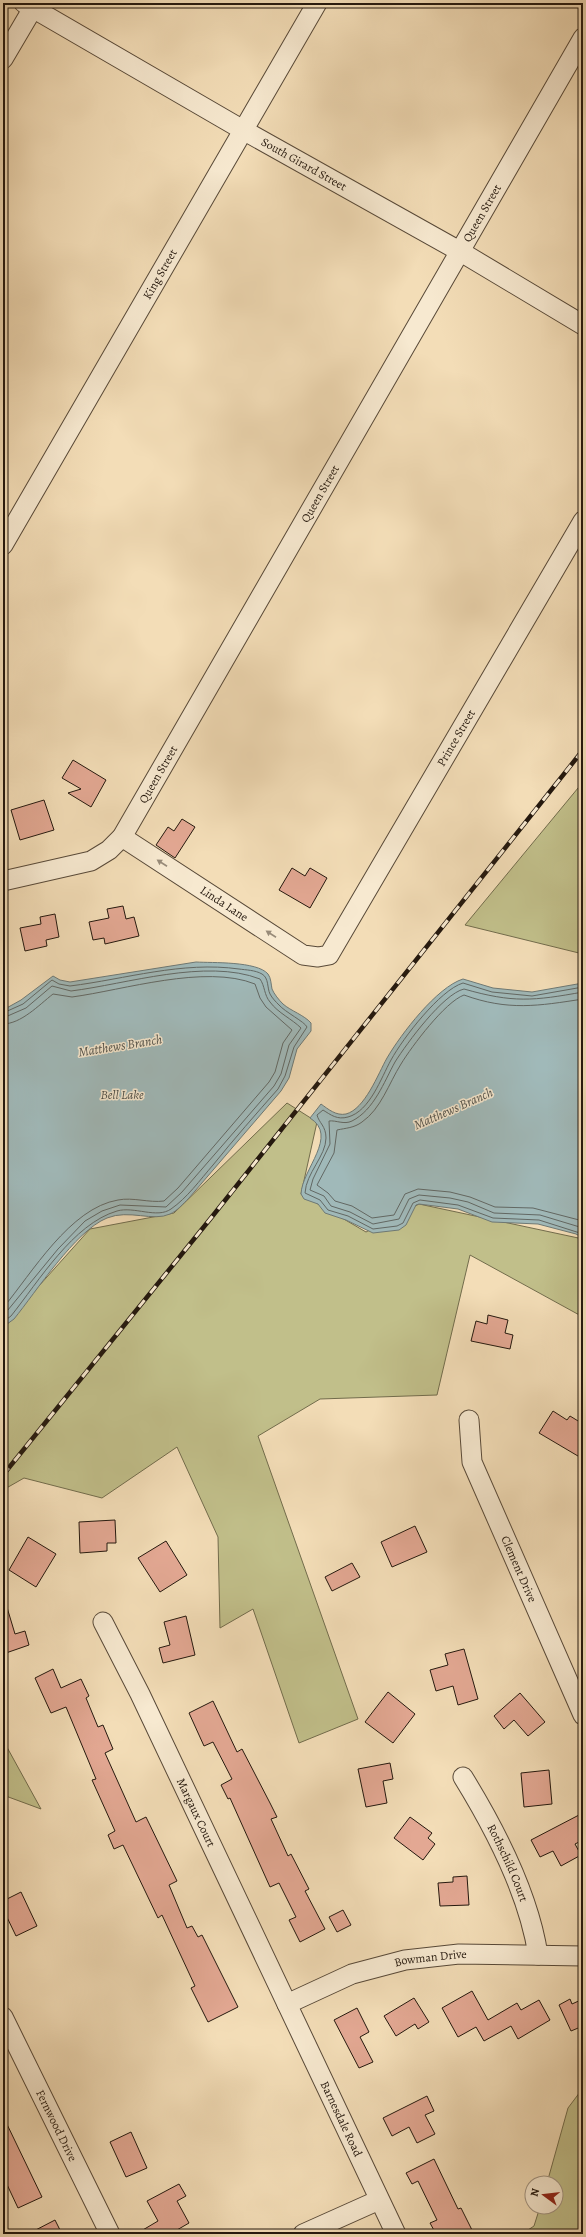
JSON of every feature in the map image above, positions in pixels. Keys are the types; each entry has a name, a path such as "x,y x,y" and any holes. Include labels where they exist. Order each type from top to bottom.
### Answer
{"street":[{"name":"King Street","path":"3,545 317,3"},
{"name":"South Girard Street","path":"31,5 243,130 461,252 583,325"},
{"path":"3,59 31,5"},
{"name":"Queen Street","path":"3,882 91,861 109,850 122,837 339,459 461,252 583,38"},
{"name":"Prince Street","path":"330,955 583,521"},
{"name":"Linda Lane","path":"122,837 304,955 318,957 330,955"},
{"name":"Clement Drive","path":"469,1420 472,1462 583,1715"},
{"name":"Margaux Court","path":"103,1622 124,1661 287,2004"},
{"name":"Rothschild Court","path":"464,1777 489,1819 511,1869 532,1920 538,1955"},
{"name":"Bowman Drive","path":"287,2004 352,1974 405,1960 459,1954 583,1956"},
{"name":"Barnesdale Road","path":"287,2004 396,2234"},
{"name":"Fernwood Drive","path":"3,2017 110,2234"},
{"path":"302,2234 379,2200"}],"shaded area":[{"path":"583,782 583,954 465,925"},
{"path":"287,1103 317,1122 301,1194 366,1232 419,1204 583,1239 583,1317 470,1255 437,1395 320,1399 258,1436 358,1719 299,1743 253,1609 220,1628 218,1537 177,1447 102,1498 24,1478 3,1490 3,1326 90,1229 174,1213"},
{"path":"3,1740 41,1809 3,1795"},
{"path":"583,2088 583,2234 522,2234 534,2226 537,2215 564,2215 564,2175 549,2175 568,2108"}],"water":[{"name":"Bell Lake","path":"196,962 245,965 262,970 268,974 272,989 281,1002 311,1023 311,1031 297,1049 289,1078 281,1091 178,1209 170,1214 156,1217 132,1215 115,1216 107,1218 95,1225 82,1235 69,1249 14,1319 3,1327 3,1010 21,1000 53,976 60,980 70,982"},
{"name":"Matthews Branch","path":"463,979 493,988 532,992 583,983 583,1238 576,1234 538,1224 492,1222 458,1209 419,1204 416,1205 406,1225 399,1230 373,1233 346,1220 325,1213 318,1204 304,1199 301,1194 303,1184 320,1143 321,1134 318,1125 310,1118 321,1104 332,1112 339,1114 346,1114 353,1111 365,1098 393,1048 420,1012 442,991"}],"building":[{"path":"73,760 106,780 91,807 68,793 81,789 62,778"},
{"path":"44,800 54,830 20,840 11,810"},
{"path":"182,819 195,827 175,858 156,845 168,827 174,831"},
{"path":"292,868 305,876 310,868 327,878 310,908 279,890"},
{"path":"123,906 126,919 134,917 139,936 105,944 104,938 93,940 89,922 109,918 107,909"},
{"path":"55,914 59,937 46,940 47,946 25,951 20,928 41,924 40,917"},
{"path":"488,1315 508,1320 505,1333 513,1335 510,1349 471,1341 476,1321 487,1324"},
{"path":"553,1411 567,1420 570,1416 583,1424 583,1459 539,1433"},
{"path":"115,1520 116,1543 107,1543 107,1551 80,1553 79,1522"},
{"path":"415,1526 427,1552 392,1567 381,1542"},
{"path":"28,1537 56,1554 36,1587 9,1570"},
{"path":"166,1541 187,1575 160,1592 138,1558"},
{"path":"352,1563 360,1577 332,1591 325,1577"},
{"path":"3,1604 6,1604 15,1634 25,1631 29,1645 3,1654"},
{"path":"186,1616 195,1655 163,1663 159,1648 170,1645 164,1622"},
{"path":"464,1649 478,1699 458,1705 453,1686 436,1691 430,1670 448,1665 445,1654"},
{"path":"53,1669 61,1688 81,1679 89,1696 86,1698 98,1727 103,1725 113,1749 105,1753 136,1822 146,1817 177,1881 169,1885 187,1928 192,1926 198,1937 202,1935 238,2007 208,2022 191,1988 195,1986 162,1915 158,1918 123,1845 114,1849 108,1835 115,1831 92,1780 96,1779 66,1707 51,1713 35,1678"},
{"path":"388,1692 415,1714 393,1743 365,1722"},
{"path":"520,1693 545,1722 528,1736 514,1720 504,1729 494,1716"},
{"path":"213,1701 237,1752 242,1749 277,1817 271,1819 288,1856 291,1854 309,1889 305,1891 325,1929 300,1942 289,1920 296,1917 279,1883 270,1887 230,1798 228,1799 221,1785 232,1779 213,1742 204,1746 189,1713"},
{"path":"390,1763 393,1779 383,1781 387,1803 366,1807 358,1769"},
{"path":"549,1770 552,1804 524,1807 521,1773"},
{"path":"579,1815 583,1823 583,1840 575,1844 581,1855 561,1866 553,1851 540,1857 531,1840"},
{"path":"410,1817 432,1833 428,1838 435,1844 423,1860 394,1838"},
{"path":"467,1876 469,1905 440,1906 438,1883 453,1882 453,1877"},
{"path":"21,1892 37,1926 16,1936 3,1909 3,1901"},
{"path":"343,1910 351,1925 337,1932 329,1917"},
{"path":"472,1991 488,2020 517,2003 521,2010 539,2000 550,2020 518,2039 511,2026 484,2041 476,2027 458,2037 442,2008"},
{"path":"414,1998 429,2022 418,2029 415,2024 396,2036 384,2016"},
{"path":"570,1999 572,2004 583,1999 583,2026 571,2031 559,2005"},
{"path":"357,2008 369,2032 360,2037 373,2062 359,2068 334,2020"},
{"path":"427,2096 434,2111 425,2115 435,2134 417,2143 409,2127 392,2136 383,2118"},
{"path":"3,2116 42,2197 18,2208 3,2176"},
{"path":"131,2132 147,2168 126,2177 110,2142"},
{"path":"434,2159 458,2209 461,2208 474,2234 436,2234 430,2223 437,2220 418,2181 412,2184 406,2173"},
{"path":"179,2184 186,2196 177,2201 189,2223 170,2234 136,2234 158,2221 147,2201"},
{"path":"55,2220 62,2234 28,2234"}],"railway":[{"path":"3,1475 211,1218 583,750"}]}
